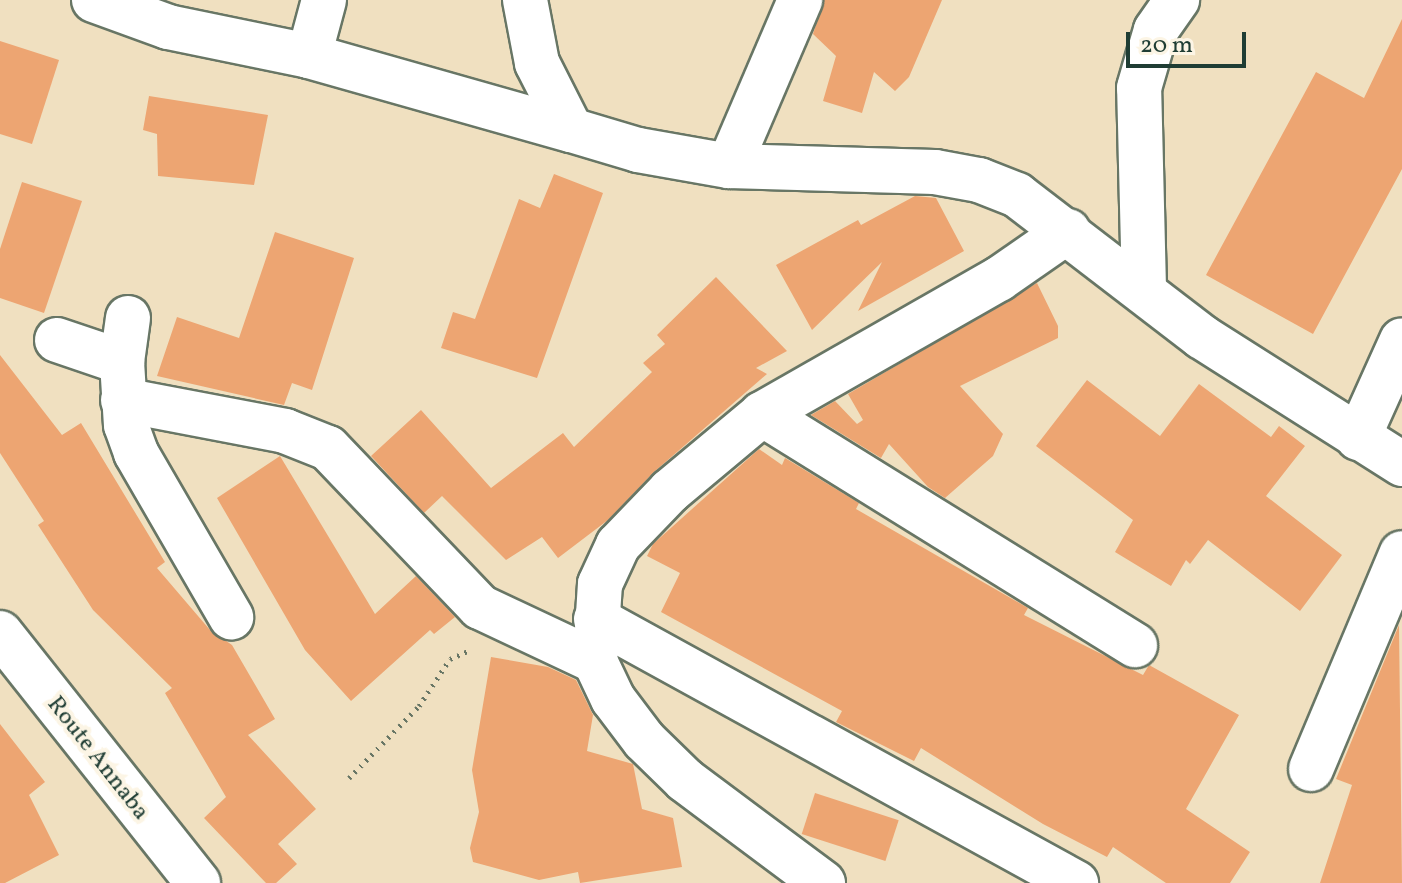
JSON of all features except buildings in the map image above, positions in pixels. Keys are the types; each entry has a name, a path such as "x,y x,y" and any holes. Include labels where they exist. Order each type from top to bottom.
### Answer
{"street":[{"path":"94,0 168,27 309,56 638,150 729,166 935,172 979,180 1017,195 1144,288 1202,337 1402,464"},
{"path":"309,56 324,0"},
{"path":"525,0 537,63 571,130"},
{"path":"729,166 800,0"},
{"path":"1144,288 1139,88 1156,30 1177,0"},
{"path":"823,883 728,815 644,740 613,699 595,661 600,584 618,545 670,491 762,414 999,279 1068,231"},
{"path":"128,318 122,381 136,453 231,617"},
{"path":"57,340 122,381 285,431 328,448 448,577 480,607 518,628 595,661"},
{"path":"1358,438 1402,340"},
{"path":"762,414 1135,645"},
{"path":"1311,769 1402,553"},
{"path":"596,619 1076,883"},
{"name":"Route Annaba","path":"0,633 198,883"}],"path":[{"path":"349,778 419,706 450,659 518,628"}]}
